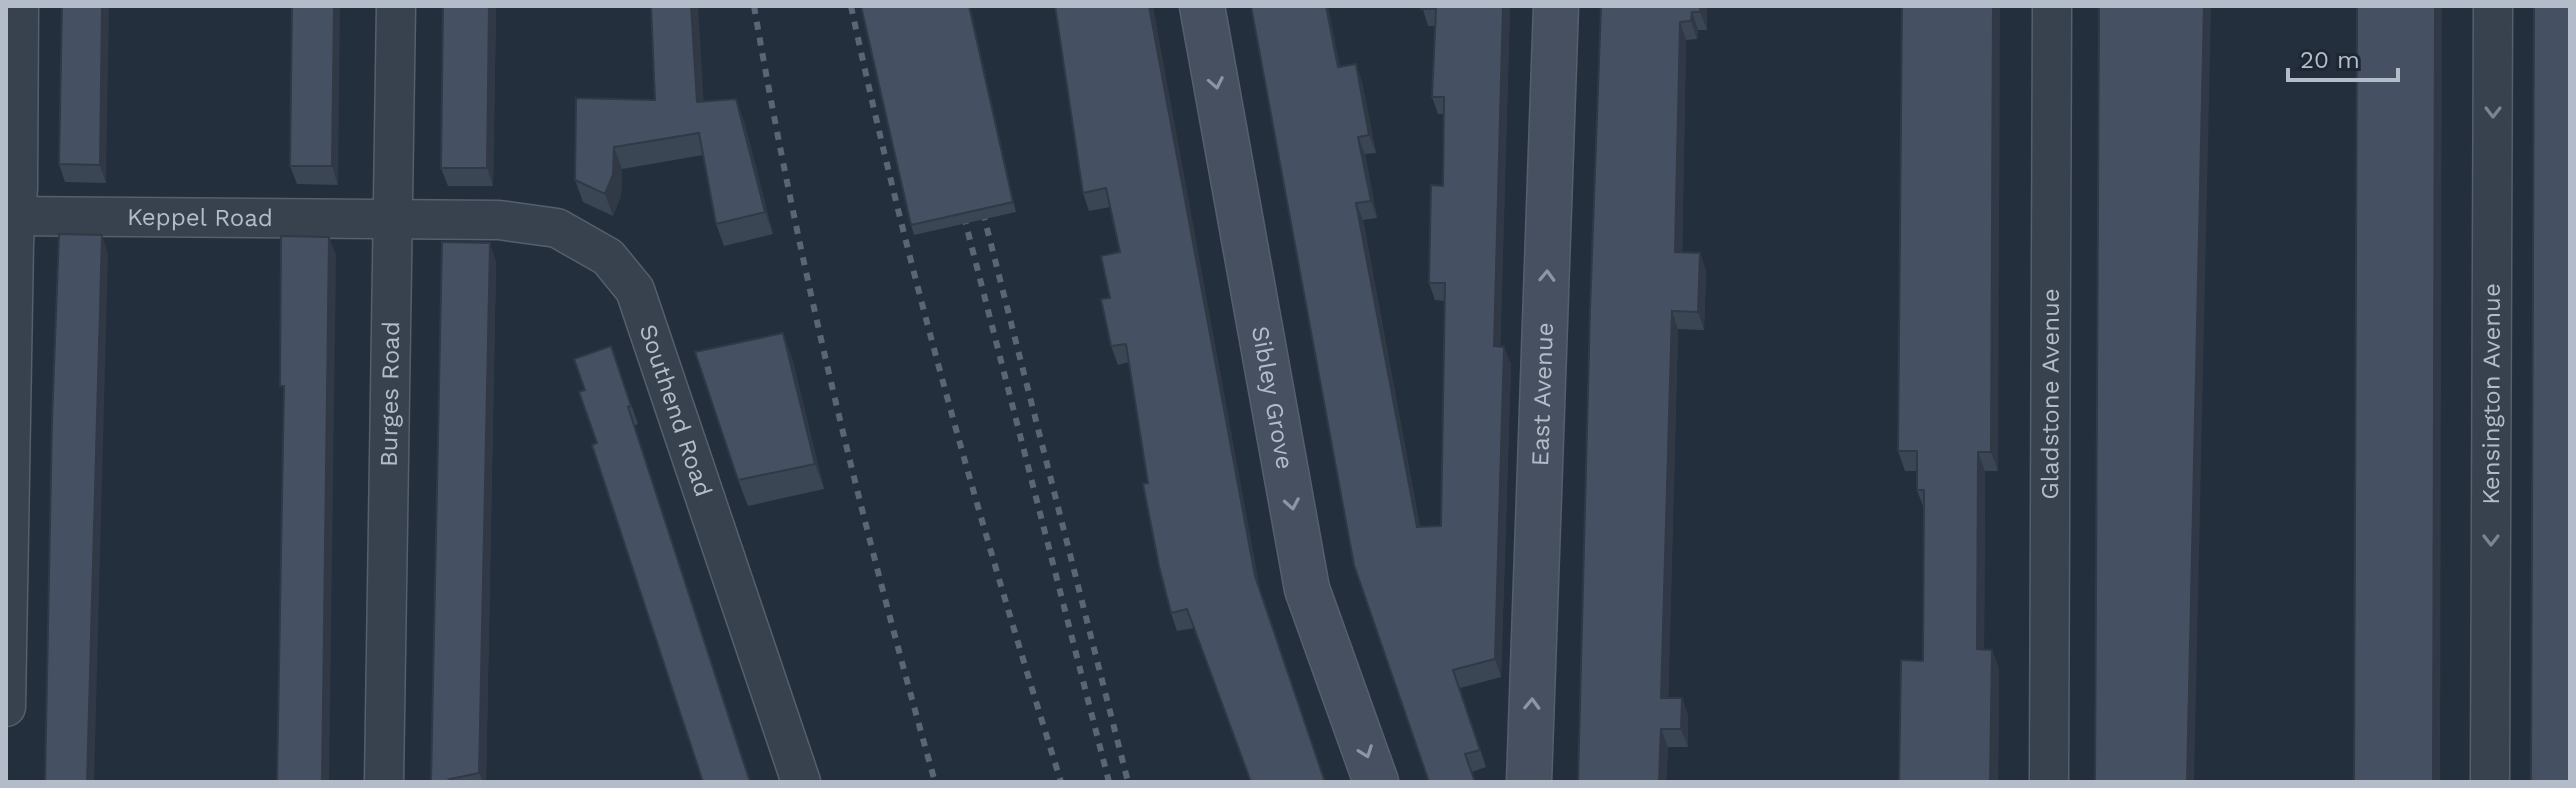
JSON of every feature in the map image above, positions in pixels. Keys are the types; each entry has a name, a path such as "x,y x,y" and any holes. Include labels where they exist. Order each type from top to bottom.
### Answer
{"main road":[{"name":"Sibley Grove","path":"1202,6 1307,589 1376,782"},
{"name":"East Avenue","path":"1529,782 1556,6"}],"street":[{"path":"6,707 11,216 19,6"},
{"name":"Burges Road","path":"384,782 396,6"},
{"name":"Gladstone Avenue","path":"2049,782 2052,6"},
{"name":"Kensington Avenue","path":"2490,782 2493,6"},
{"name":"Keppel Road","path":"11,216 393,219"},
{"name":"Southend Road","path":"393,219 499,220 557,228 608,257 635,290 801,782"}],"building":[{"path":"62,6 102,6 100,165 59,164"},
{"path":"292,6 334,6 332,166 290,166"},
{"path":"443,6 489,6 487,168 441,168"},
{"path":"651,6 691,6 697,102 736,99 765,212 716,224 699,133 614,147 613,174 605,194 575,180 576,98 655,100"},
{"path":"861,6 969,6 1013,202 911,225"},
{"path":"1055,6 1149,6 1255,576 1325,782 1251,782 1187,609 1171,613 1143,484 1148,483 1126,344 1111,346 1101,299 1110,298 1101,256 1120,252 1106,188 1083,193"},
{"path":"1251,6 1326,6 1338,67 1356,64 1369,135 1358,137 1371,201 1356,203 1417,527 1441,526 1445,283 1429,283 1431,185 1443,186 1444,97 1432,97 1436,9 1421,9 1422,6 1503,6 1494,346 1504,347 1495,659 1453,670 1480,750 1465,754 1475,782 1429,782 1354,565"},
{"path":"1601,6 1700,6 1700,12 1692,12 1691,21 1680,22 1675,252 1700,253 1698,312 1672,311 1661,698 1682,698 1681,729 1661,729 1659,782 1578,782"},
{"path":"1902,6 1993,6 1991,452 1978,452 1977,649 1992,650 1990,782 1899,782 1901,660 1923,661 1924,490 1917,490 1917,451 1898,451"},
{"path":"2099,6 2204,6 2187,782 2095,782"},
{"path":"2357,6 2435,6 2433,782 2354,782"},
{"path":"2534,6 2570,6 2570,782 2531,782"},
{"path":"59,234 102,235 87,782 45,782"},
{"path":"281,236 329,237 322,782 277,782 284,386 280,386"},
{"path":"442,242 490,243 479,773 450,779 458,782 431,782"},
{"path":"783,333 815,464 738,480 695,352"},
{"path":"611,346 750,782 703,782 592,445 597,443 579,392 585,390 574,359"}],"railway":[{"path":"754,6 791,202 834,396 935,782"},
{"path":"851,6 896,202 947,397 1061,782"},
{"path":"979,197 1128,782"},
{"path":"960,201 1109,782"}]}
